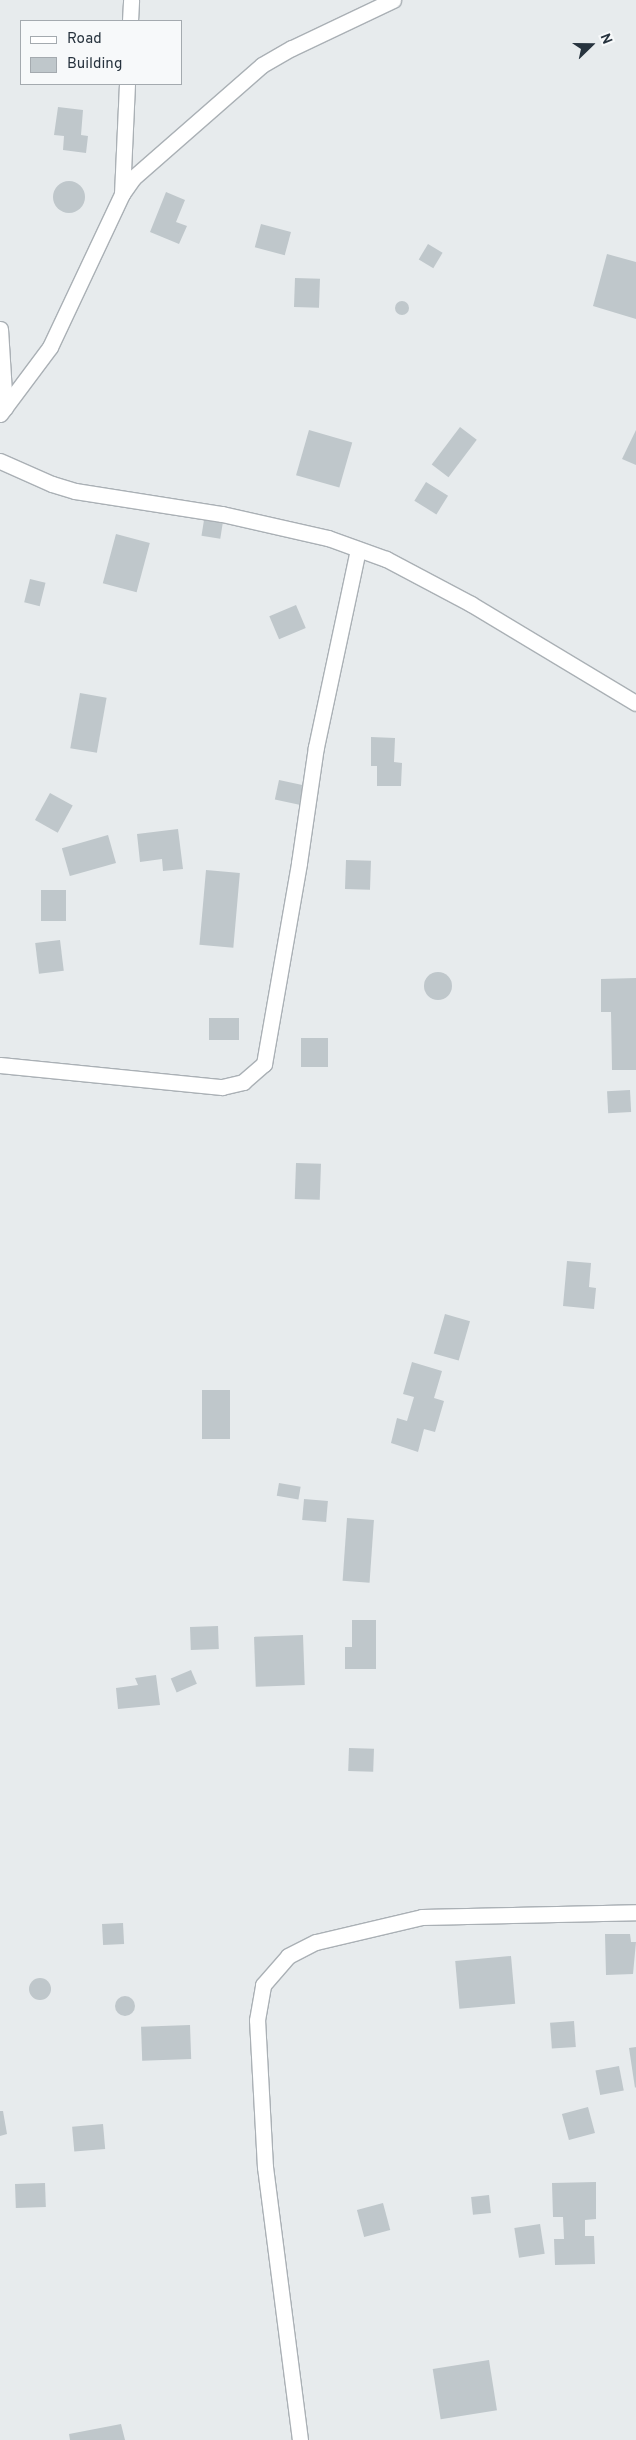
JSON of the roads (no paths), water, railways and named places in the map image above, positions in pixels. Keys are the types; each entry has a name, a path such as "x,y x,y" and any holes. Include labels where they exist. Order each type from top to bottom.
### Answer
{"street":[{"path":"130,20 131,0"},
{"path":"2,411 50,347 122,194 147,165 262,65 292,48 393,0"},
{"path":"122,194 127,85"},
{"path":"0,329 2,411"},
{"path":"0,461 52,484 75,491 222,514 328,538 386,559 471,604 636,703"},
{"path":"0,1065 222,1088 243,1082 264,1064 299,863 316,747 358,549"},
{"path":"300,2440 265,2167 257,2020 263,1985 288,1956 316,1942 422,1917 636,1912"}]}
